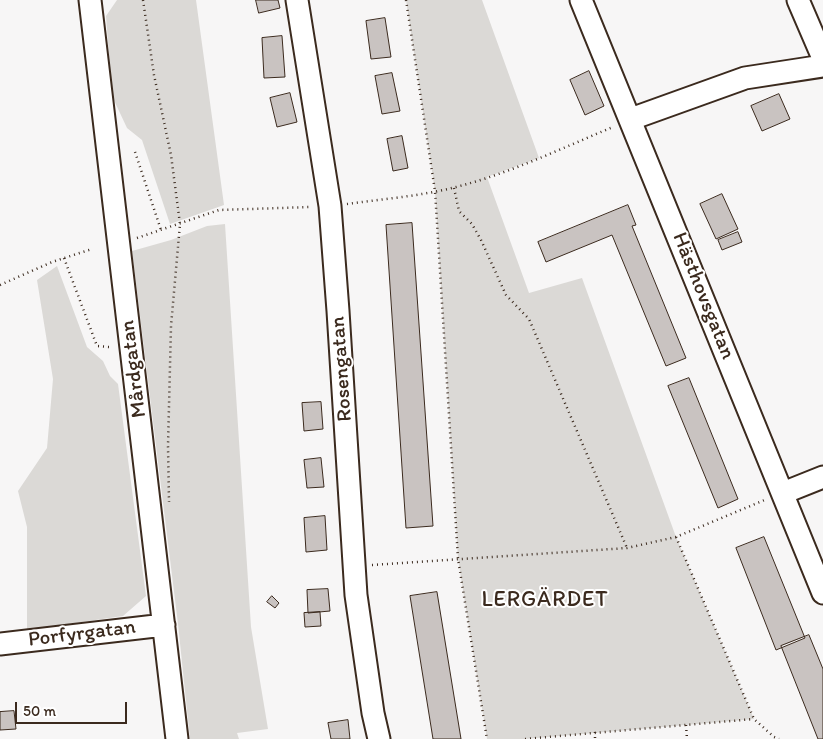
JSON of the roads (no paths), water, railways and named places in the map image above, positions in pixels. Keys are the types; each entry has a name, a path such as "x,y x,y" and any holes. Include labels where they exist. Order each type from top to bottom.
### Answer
{"street":[{"name":"Mårdgatan","path":"90,0 177,739"},
{"name":"Rosengatan","path":"297,0 330,206 356,595 372,713 379,739"},
{"name":"Hästhovsgatan","path":"581,0 823,593"},
{"path":"798,0 823,58"},
{"path":"631,119 745,78 823,66"},
{"path":"783,492 823,477"},
{"name":"Porfyrgatan","path":"0,644 164,625"}],"district":[{"name":"LERGÄRDET","path":"545,600"}]}
